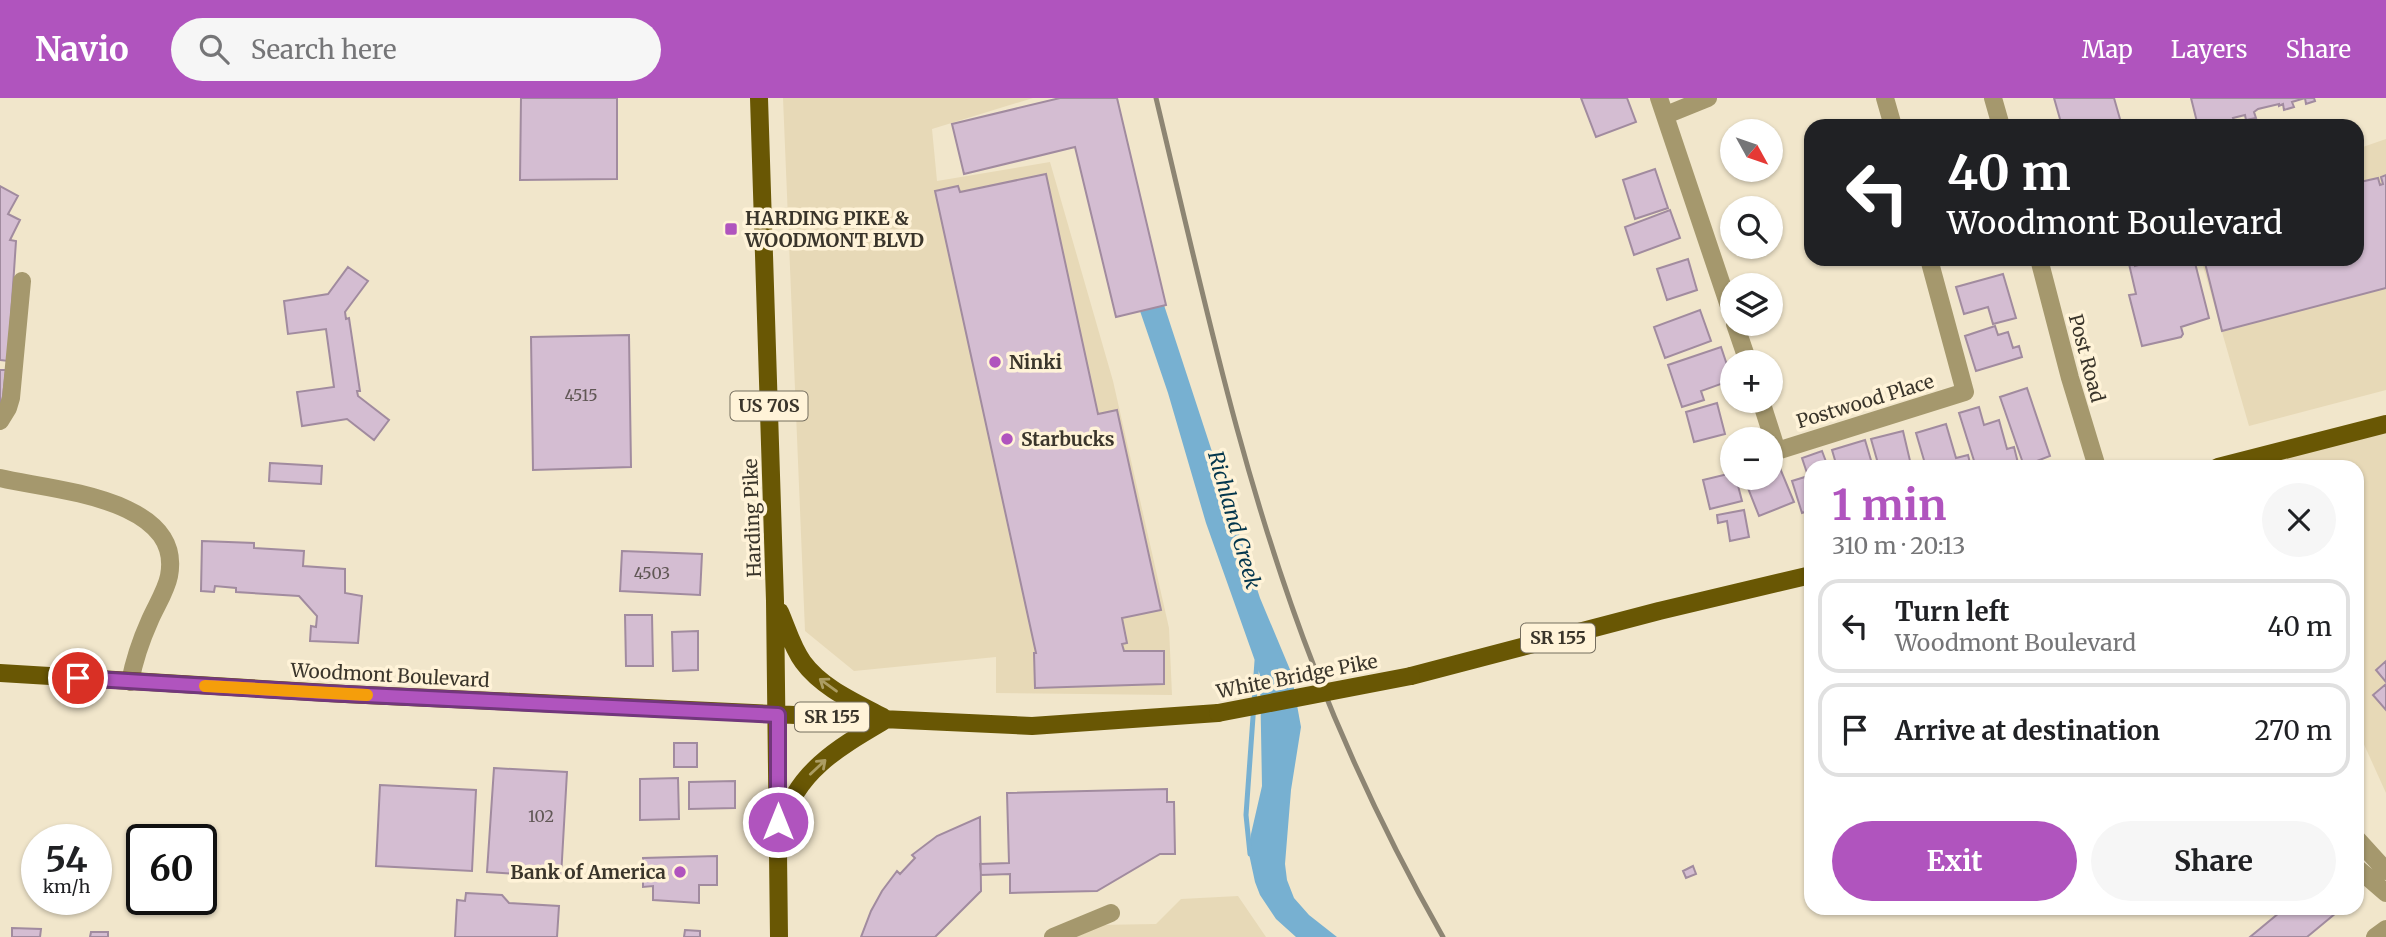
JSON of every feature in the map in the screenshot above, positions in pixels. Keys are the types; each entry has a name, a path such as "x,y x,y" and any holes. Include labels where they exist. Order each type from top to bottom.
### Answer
{"main road":[{"name":"Harding Pike","path":"760,98 778,715 779,937"},
{"path":"2245,460 2386,424"},
{"name":"White Bridge Pike","path":"778,715 1032,726 1218,713 1411,676 1659,611 1804,577"},
{"path":"775,601 801,660 813,673 840,694 887,719"},
{"name":"Woodmont Boulevard","path":"0,673 778,715"},
{"path":"778,848 786,814 796,792 812,771 854,739 887,719"}],"street":[{"path":"1659,98 1667,115 1720,278"},
{"path":"1667,115 1708,98"},
{"path":"1885,98 1891,119"},
{"path":"1993,98 1999,119"},
{"name":"Postwood Place","path":"1765,413 1777,451 1965,392 1931,266"},
{"name":"Post Road","path":"2041,266 2095,460"},
{"path":"0,421 8,408 10,398 22,281"},
{"path":"0,478 104,499 142,518 155,528 168,555 169,576 141,641 130,682"},
{"path":"2364,847 2386,871"},
{"path":"2364,874 2386,893"},
{"path":"1053,937 1111,913"},
{"path":"2375,937 2386,929"}],"shaded area":[{"path":"783,98 1033,98 932,129 937,181 1050,162 1113,381 1169,628 1172,695 996,693 996,657 854,671 805,631"},
{"path":"2386,139 2386,390 2249,426 2203,266 2364,266 2364,147"},
{"path":"2386,425 2386,793 2364,744 2364,460 2249,460"},
{"path":"1238,896 1266,937 1074,937 1098,925 1156,924 1181,899"}],"water":[{"path":"1164,305 1260,598 1291,672 1301,727 1291,790 1285,864 1287,880 1294,898 1309,915 1337,937 1296,937 1276,919 1255,882 1249,854 1262,786 1260,675 1206,523 1168,393 1140,311"}],"building":[{"path":"521,98 617,98 617,179 520,180"},
{"path":"1060,98 1117,98 1166,305 1116,317 1075,147 964,174 952,124"},
{"path":"1581,98 1627,98 1636,122 1596,137"},
{"path":"2054,98 2114,98 2120,119 2060,119"},
{"path":"2191,98 2305,98 2292,102 2294,107 2284,110 2283,104 2258,109 2254,112 2256,118 2251,119 2246,119 2245,115 2233,119 2196,119"},
{"path":"2305,98 2314,98 2315,101 2306,104"},
{"path":"1655,169 1668,208 1635,219 1623,180"},
{"path":"1046,174 1098,414 1117,410 1161,610 1122,618 1127,643 1122,644 1124,651 1164,651 1164,684 1035,688 1036,653 935,191 958,186 960,192"},
{"path":"2386,175 2386,288 2222,331 2206,266 2364,266 2364,181 2378,178 2380,185 2383,184 2381,177"},
{"path":"0,186 18,196 8,214 20,220 10,240 16,241 8,361 0,360"},
{"path":"1670,210 1680,238 1634,255 1625,227"},
{"path":"1688,259 1697,290 1667,300 1657,269"},
{"path":"2129,266 2196,266 2209,318 2181,327 2181,337 2142,346 2129,295 2136,294"},
{"path":"348,267 368,281 345,312 346,319 349,318 360,391 357,391 358,396 389,420 374,440 347,419 302,426 297,392 334,387 326,329 288,334 284,301 328,294"},
{"path":"2003,274 2016,318 1993,324 1988,307 1964,314 1956,287"},
{"path":"1700,310 1711,341 1665,358 1654,327"},
{"path":"1995,326 1998,335 2008,332 2013,348 2019,346 2022,357 1976,371 1965,336"},
{"path":"629,335 631,467 533,470 531,337"},
{"path":"1721,347 1722,350 1720,384 1701,391 1704,400 1682,407 1668,365"},
{"path":"0,370 6,370 2,404 0,404"},
{"path":"2027,388 2050,456 2040,460 2022,460 2000,397"},
{"path":"1717,403 1723,427 1720,427 1720,435 1694,442 1686,412"},
{"path":"1979,407 1984,425 1999,420 2007,449 2014,447 2017,460 1974,460 1959,413"},
{"path":"1946,424 1956,458 1968,455 1969,460 1924,460 1916,433"},
{"path":"1903,431 1910,460 1877,460 1871,439"},
{"path":"1865,440 1871,460 1835,460 1832,450"},
{"path":"1822,451 1825,460 1804,460 1804,464 1802,458"},
{"path":"270,463 322,466 321,484 269,481"},
{"path":"1783,475 1794,502 1759,516 1749,490 1783,490"},
{"path":"1720,476 1720,490 1739,490 1742,501 1710,509 1703,480"},
{"path":"1804,477 1804,512 1802,513 1792,481"},
{"path":"1744,510 1749,537 1730,541 1727,521 1718,523 1717,515"},
{"path":"202,541 254,543 254,548 304,551 303,566 345,569 345,593 362,596 358,643 310,641 311,626 316,627 317,616 299,596 236,592 236,588 215,586 214,592 201,591"},
{"path":"622,551 702,554 700,595 620,591"},
{"path":"625,615 652,615 653,666 626,666"},
{"path":"698,631 698,670 673,671 672,632"},
{"path":"2386,661 2386,682 2376,670"},
{"path":"2386,684 2386,710 2373,695"},
{"path":"674,743 697,743 697,767 674,767"},
{"path":"494,768 567,772 561,877 487,872"},
{"path":"678,778 679,819 640,820 640,779"},
{"path":"735,781 735,808 689,809 689,782"},
{"path":"380,785 476,790 472,871 376,866"},
{"path":"1167,789 1167,802 1174,802 1175,854 1160,854 1097,891 1010,893 1010,874 981,875 980,864 1009,863 1007,793"},
{"path":"980,817 981,891 935,937 861,937 882,891 897,871 900,874 915,858 912,855 937,836"},
{"name":"Bank of America","path":"717,856 717,885 699,885 699,903 653,900 653,886 643,887 643,858"},
{"path":"1693,866 1696,874 1686,878 1683,871"},
{"path":"466,893 502,895 509,903 559,906 557,937 455,937 457,900 465,901"},
{"path":"2277,915 2334,915 2307,937 2250,937"},
{"path":"12,928 41,929 40,937 12,937"},
{"path":"685,930 700,931 700,937 684,937"},
{"path":"91,932 108,932 108,937 90,937"}],"waterway":[{"name":"Richland Creek","path":"1250,854 1246,815 1257,661"}],"railway":[{"path":"1156,98 1245,458 1289,600 1358,772 1407,872 1443,937"}],"slow traffic":[{"path":"205,686 367,695"}],"place":[{"name":"HARDING PIKE & WOODMONT BLVD","path":"731,229"},
{"name":"Ninki","path":"995,362"},
{"name":"Starbucks","path":"1007,439"},
{"name":"Bank of America","path":"680,872"}],"route":[{"path":"78,678 778,715 778,822"}]}
